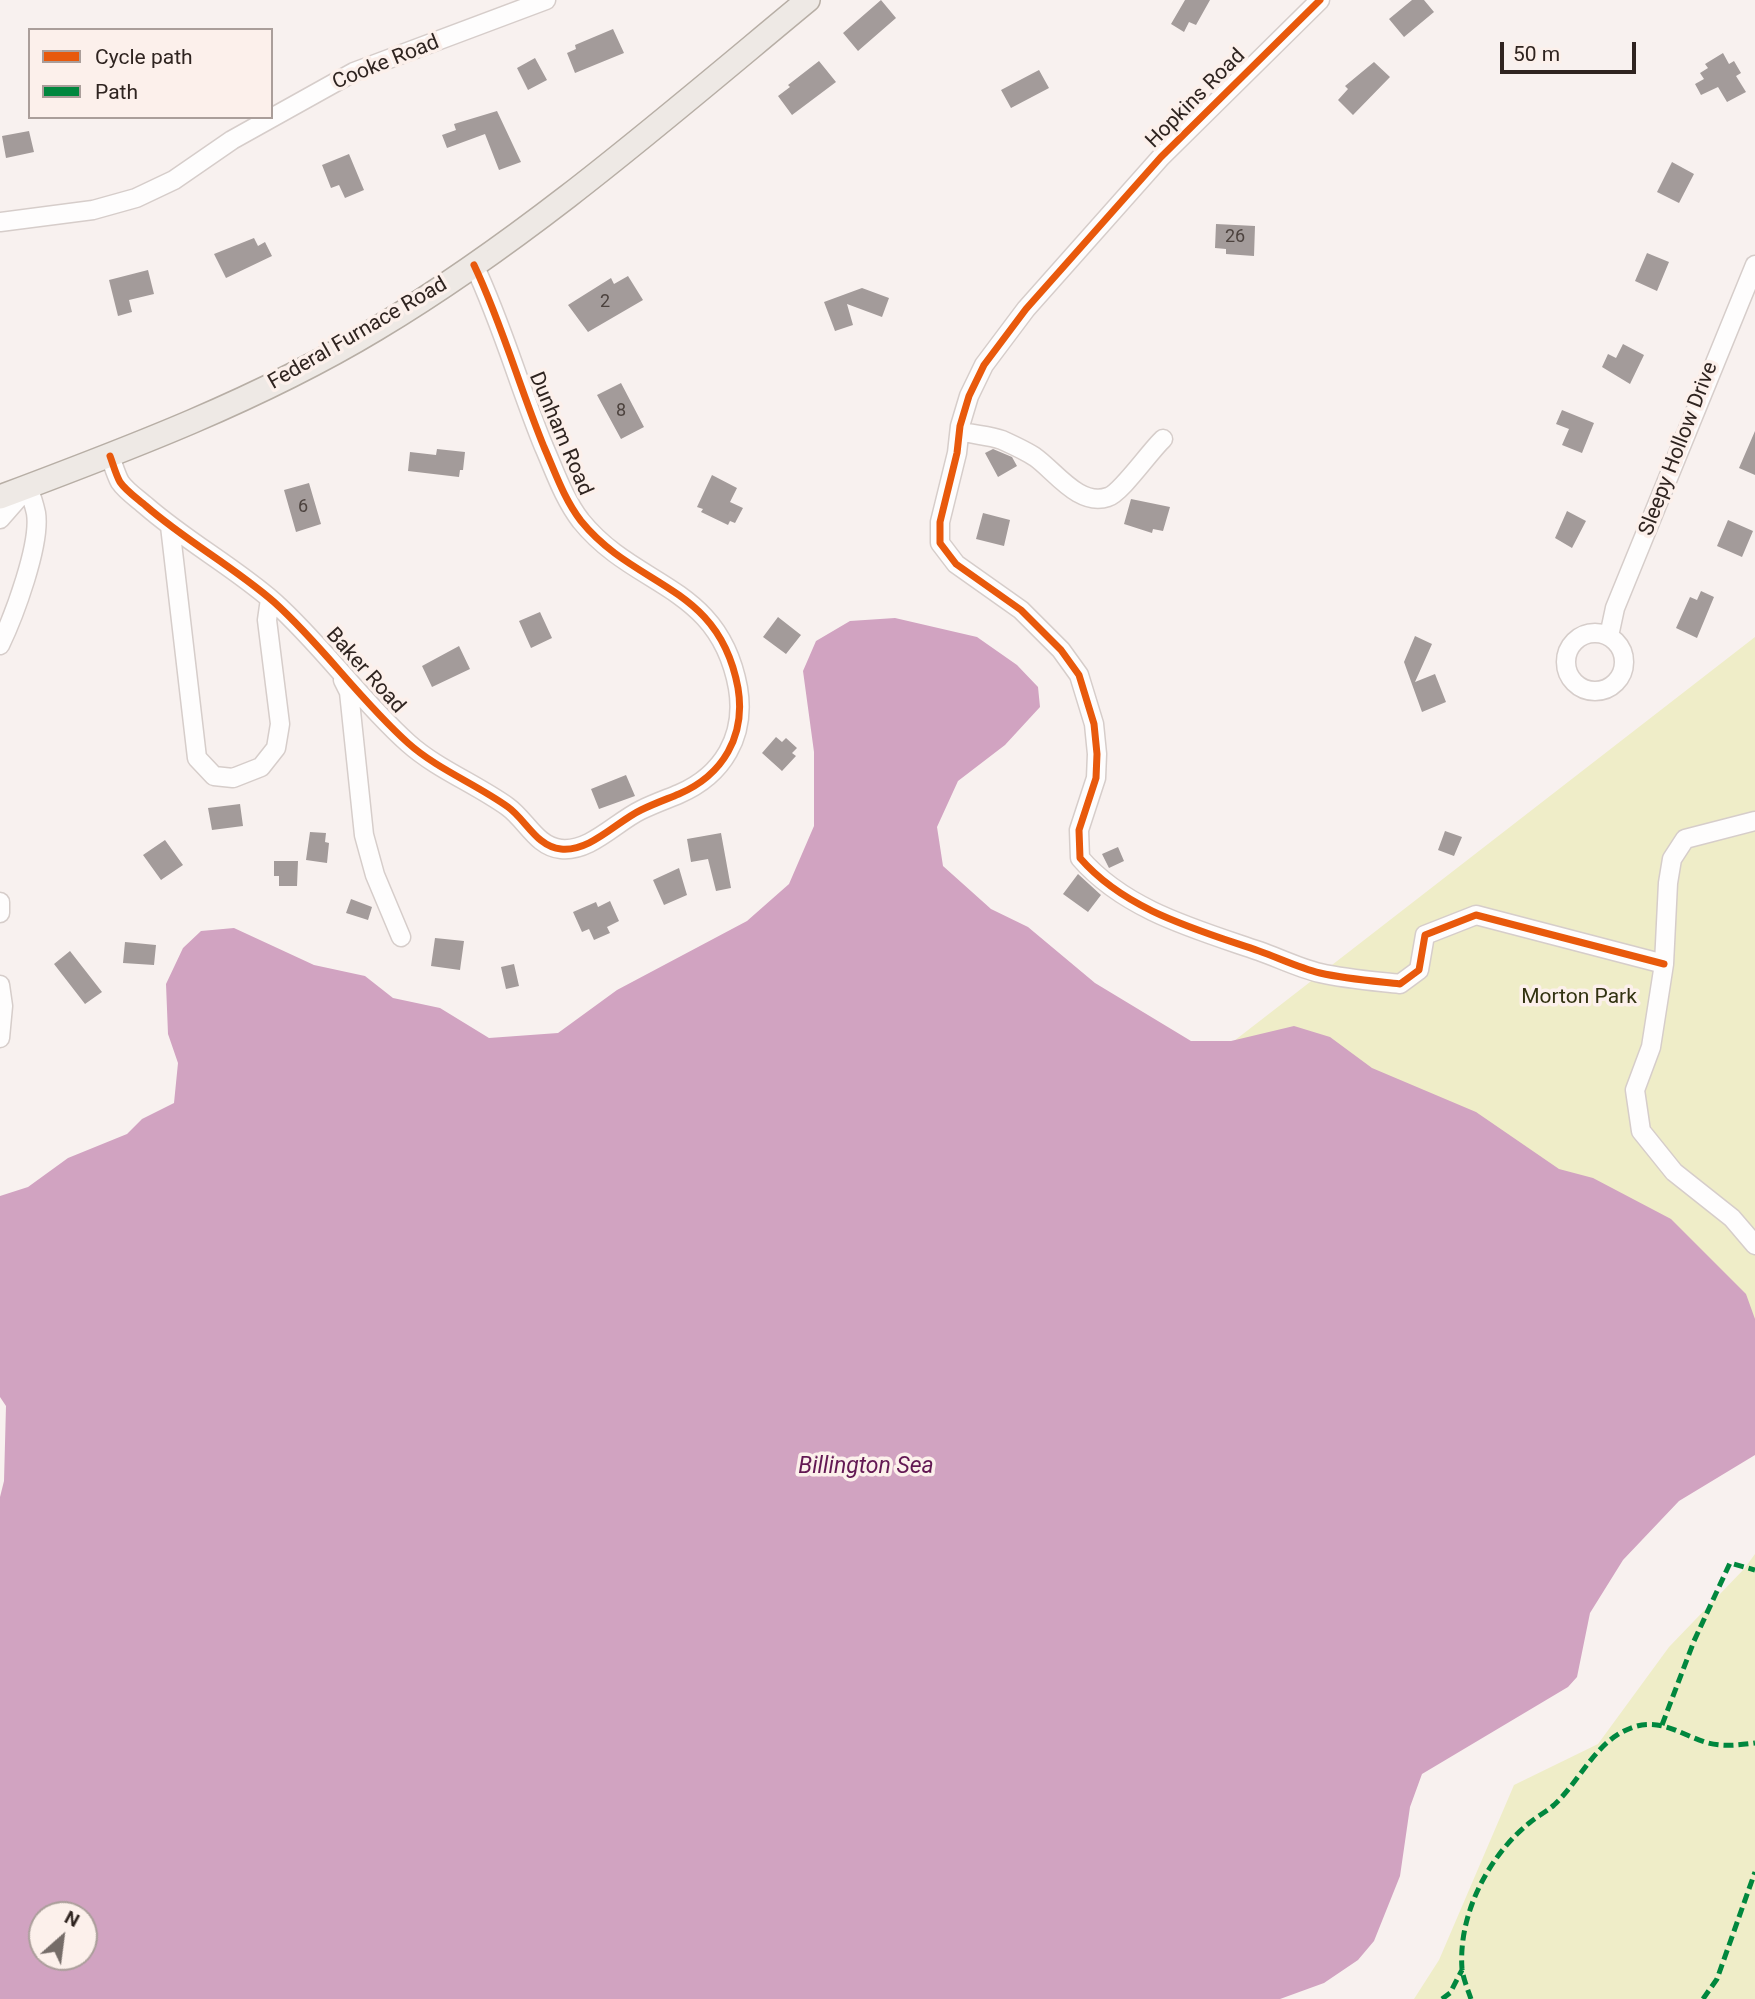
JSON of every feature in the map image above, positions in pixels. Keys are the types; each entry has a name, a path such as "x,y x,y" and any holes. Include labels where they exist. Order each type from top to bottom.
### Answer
{"main road":[{"name":"Federal Furnace Road","path":"0,498 110,456 271,385 374,330 534,223 808,0"}],"street":[{"name":"Cooke Road","path":"273,117 354,72 546,0"},
{"name":"Hopkins Road","path":"1320,0 1161,157 1026,309 984,365 969,396 960,431 940,522 940,543 956,564 1021,610 1061,650 1079,675 1094,724 1097,754 1096,778 1079,830 1080,858 1098,878 1143,907 1196,930 1317,972 1361,980 1400,984 1419,970 1425,935 1476,915 1664,964"},
{"name":"Cooke Road","path":"0,222 93,210 136,198 174,180 269,119"},
{"name":"Sleepy Hollow Drive","path":"1609,636 1615,608 1755,264"},
{"name":"Dunham Road","path":"474,265 495,309 509,358 565,496 582,522 609,549 700,609 729,659 738,687 738,730 720,767 698,786 639,811 619,823"},
{"path":"960,431 1000,439 1035,457 1069,487 1096,498 1108,498 1121,489 1144,456 1163,439"},
{"name":"Baker Road","path":"110,456 121,483 170,526 270,599 322,648 342,677 412,746 507,806 546,844 562,850 588,844 619,823"},
{"path":"0,519 28,487"},
{"path":"0,645 13,618 33,542 36,515 28,487"},
{"path":"170,526 197,758 214,776 233,778 261,766 276,748 280,723 267,620 270,599"},
{"path":"342,677 349,692 364,835 375,875 401,937"},
{"path":"1755,821 1685,839 1672,859 1668,883 1664,964 1651,1047 1635,1090 1641,1131 1674,1172 1732,1218 1755,1245"},
{"path":"0,902 0,911"},
{"path":"0,985 3,1006 0,1038"}],"green space":[{"name":"Morton Park","path":"1755,637 1755,1332 1212,1058"},
{"path":"1755,1554 1755,1999 1414,1999 1439,1960 1514,1785 1598,1744 1669,1647 1744,1569"}],"water":[{"name":"Billington Sea","path":"895,618 977,637 1017,665 1038,687 1040,707 1005,745 958,781 937,827 943,866 991,909 1028,927 1095,983 1191,1041 1231,1041 1294,1026 1330,1037 1372,1068 1476,1112 1559,1169 1593,1178 1671,1219 1746,1294 1755,1319 1755,1455 1679,1501 1623,1560 1590,1613 1577,1677 1568,1687 1422,1774 1410,1807 1400,1876 1374,1941 1358,1960 1324,1983 1280,1999 0,1999 0,1497 4,1481 6,1406 0,1397 0,1196 28,1187 68,1158 127,1134 142,1119 174,1103 178,1063 168,1034 166,984 183,948 201,931 234,928 314,965 365,976 393,998 440,1008 489,1038 558,1033 617,990 747,921 789,884 814,826 814,752 803,671 816,641 850,621"}],"building":[{"path":"881,0 896,18 858,51 843,33"},
{"path":"1185,0 1210,0 1196,25 1189,22 1184,32 1171,24"},
{"path":"1412,0 1424,0 1434,12 1404,37 1389,19"},
{"path":"613,29 624,53 575,73 567,53 576,49 575,45"},
{"path":"1723,53 1729,64 1734,61 1741,73 1736,76 1746,92 1727,102 1718,87 1701,95 1695,84 1704,79 1700,73 1708,68 1705,64"},
{"path":"535,58 547,80 528,90 517,68"},
{"path":"819,61 836,82 792,115 778,96"},
{"path":"1374,62 1390,77 1353,115 1338,100 1348,89 1345,86"},
{"path":"1039,70 1049,88 1011,108 1001,90"},
{"path":"497,111 521,162 499,170 485,134 447,148 442,135 456,130 454,124"},
{"path":"29,131 34,152 6,158 2,136"},
{"path":"349,154 364,190 345,198 339,185 331,188 322,165"},
{"path":"1672,162 1694,174 1679,203 1657,192"},
{"path":"1216,224 1255,226 1254,256 1226,254 1226,249 1215,248"},
{"path":"254,238 258,246 265,242 272,256 226,278 214,254"},
{"path":"1647,253 1669,262 1657,291 1635,281"},
{"path":"148,270 154,294 129,300 132,312 118,316 109,280"},
{"path":"628,276 643,300 588,332 568,305 611,278 614,284"},
{"path":"862,288 889,298 882,317 847,304 853,325 835,331 824,302"},
{"path":"1623,344 1644,355 1630,384 1602,367 1608,354 1616,358"},
{"path":"621,383 644,427 621,439 597,395"},
{"path":"1562,410 1594,423 1582,453 1562,445 1569,429 1556,424"},
{"path":"1755,431 1755,475 1739,468"},
{"path":"437,449 465,452 463,470 460,470 459,477 408,471 410,452 436,455"},
{"path":"993,449 1012,457 1017,466 998,477 985,453"},
{"path":"712,475 737,488 730,502 743,508 735,523 730,521 728,525 701,512 703,509 697,507"},
{"path":"309,483 321,524 296,532 284,490"},
{"path":"1131,499 1170,507 1163,531 1153,529 1152,533 1124,524"},
{"path":"1567,511 1586,521 1572,548 1555,538"},
{"path":"983,513 1010,520 1004,546 976,539"},
{"path":"1728,520 1753,531 1742,557 1717,546"},
{"path":"1701,591 1714,597 1697,638 1676,628 1690,597 1697,600"},
{"path":"540,612 552,638 531,648 519,621"},
{"path":"778,617 801,635 786,654 763,637"},
{"path":"1415,636 1432,644 1415,682 1435,674 1446,702 1422,712 1404,662"},
{"path":"459,646 470,669 432,687 422,666"},
{"path":"776,737 782,742 786,738 797,748 792,753 796,756 782,771 762,753"},
{"path":"626,775 635,796 599,809 591,789"},
{"path":"240,804 243,826 212,830 208,808"},
{"path":"1445,831 1462,837 1454,856 1438,850"},
{"path":"310,832 326,833 325,842 329,843 327,863 306,860"},
{"path":"721,833 731,888 716,891 708,859 691,862 687,839"},
{"path":"165,840 183,865 161,880 143,855"},
{"path":"1118,847 1124,861 1109,868 1102,854"},
{"path":"274,861 298,861 297,886 279,886 279,876 274,876"},
{"path":"679,868 687,895 664,905 653,880"},
{"path":"1078,874 1101,895 1088,912 1063,894"},
{"path":"351,899 372,907 368,920 346,913"},
{"path":"610,901 619,921 607,927 610,933 594,940 589,929 582,932 573,912 596,902 598,907"},
{"path":"435,938 464,941 460,970 431,966"},
{"path":"125,942 156,945 154,965 123,963"},
{"path":"70,951 102,992 85,1004 54,964"},
{"path":"514,964 519,986 506,989 501,967"}],"marked path":[{"path":"1662,1725 1694,1641 1730,1563 1755,1570"},
{"path":"1471,1999 1463,1973 1462,1949 1471,1908 1488,1870 1514,1837 1564,1795 1611,1739 1623,1731 1647,1724 1665,1726 1714,1744 1755,1743"},
{"path":"1703,1999 1717,1979 1755,1872"},
{"path":"1442,1999 1450,1993 1462,1970"}],"cycle path":[{"path":"1320,0 1161,157 1026,309 984,365 969,396 960,426 957,453 940,522 940,543 956,564 1021,610 1061,650 1079,675 1094,724 1097,754 1096,778 1079,830 1080,858 1098,876 1140,904 1186,926 1304,968 1370,981 1400,984 1419,970 1425,935 1476,915 1664,964"},
{"path":"110,456 125,489 161,519 274,602 309,636 373,709 419,752 508,807 545,843 561,849 572,849 592,841 641,810 694,786 719,765 728,752 738,722 738,688 728,654 713,628 694,607 603,543 575,513 544,447 474,265"}]}
